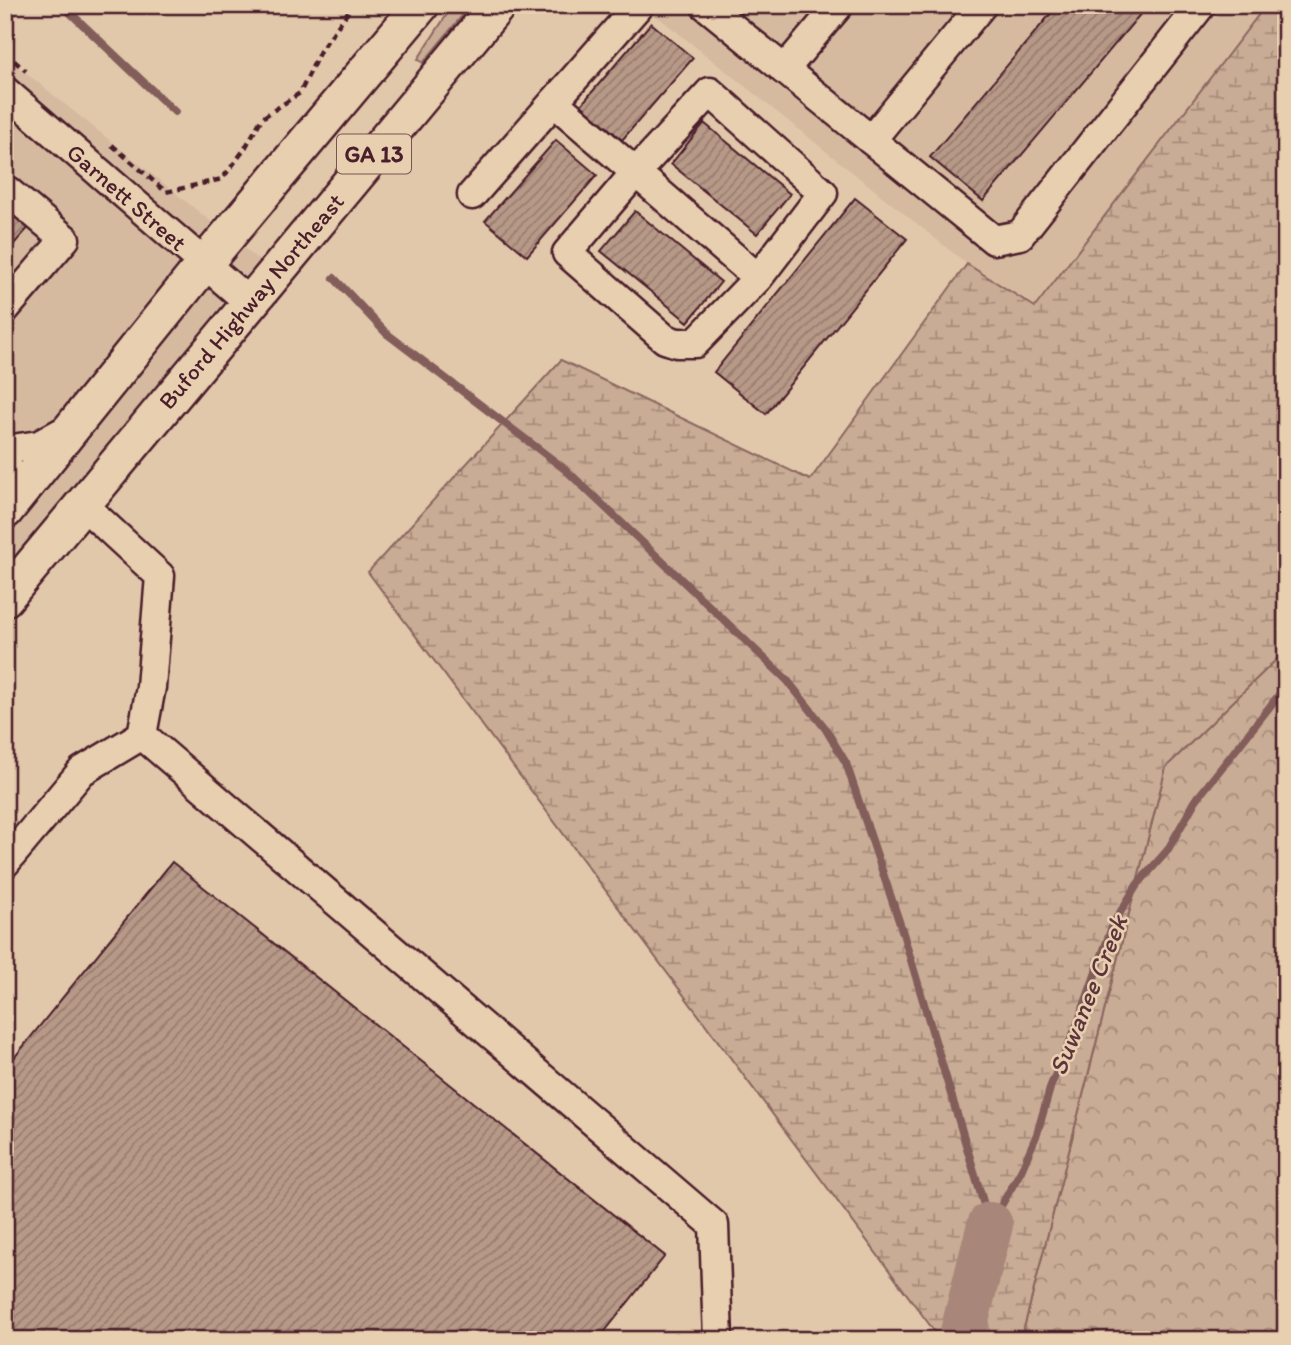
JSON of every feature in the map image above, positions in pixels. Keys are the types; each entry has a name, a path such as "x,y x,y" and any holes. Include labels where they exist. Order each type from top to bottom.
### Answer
{"main road":[{"name":"GA 13","path":"6,511 204,264 421,5"},
{"name":"Buford Highway Northeast","path":"5,598 498,5"}],"street":[{"path":"384,51 400,5"},
{"path":"472,195 639,5"},
{"path":"705,5 994,240 1020,235 1201,5"},
{"path":"785,70 839,5"},
{"path":"871,140 982,5"},
{"name":"Garnett Street","path":"5,91 250,303"},
{"path":"710,92 823,193 758,278 695,343 677,343 666,339 567,253 636,172 710,92"},
{"path":"554,102 758,278"},
{"path":"5,189 65,239 5,309"},
{"path":"5,450 39,445 74,426"},
{"path":"5,456 9,471 6,511"},
{"path":"5,863 82,771 142,735 151,687 160,576 82,504"},
{"path":"142,735 714,1225 718,1340"}],"path":[{"path":"106,140 166,192 222,179 244,150 262,118 300,93 320,51 353,5"},
{"path":"5,53 36,79"}],"shaded area":[{"path":"643,5 1266,5 1035,307 967,264"},
{"path":"5,56 270,269 5,578"}],"green space":[{"path":"453,5 471,5 423,63 418,59"},
{"path":"1266,5 1286,5 1286,650 1166,767 1021,1340 941,1340 368,572 561,360 810,480 967,264 1035,307"},
{"path":"1286,650 1286,1340 1021,1340 1166,767"}],"building":[{"path":"1058,5 1148,5 983,201 930,157"},
{"path":"651,23 693,58 622,140 581,105"},
{"path":"704,123 790,194 757,234 671,164"},
{"path":"556,140 597,175 527,256 485,221"},
{"path":"855,198 907,239 766,414 714,372"},
{"path":"5,204 30,226 5,254"},
{"path":"635,211 721,282 688,322 601,251"},
{"path":"172,862 665,1256 598,1340 5,1340 5,1069"}],"waterway":[{"path":"62,5 175,112"},
{"path":"334,278 386,333 566,470 787,680 825,728 846,763 902,930 990,1225"},
{"name":"Suwanee Creek","path":"990,1225 1021,1171 1037,1134 1051,1085 1078,1023 1113,924 1137,885 1167,851 1196,800 1286,686"},
{"name":"Suwanee Creek","path":"961,1340 990,1225"}]}
